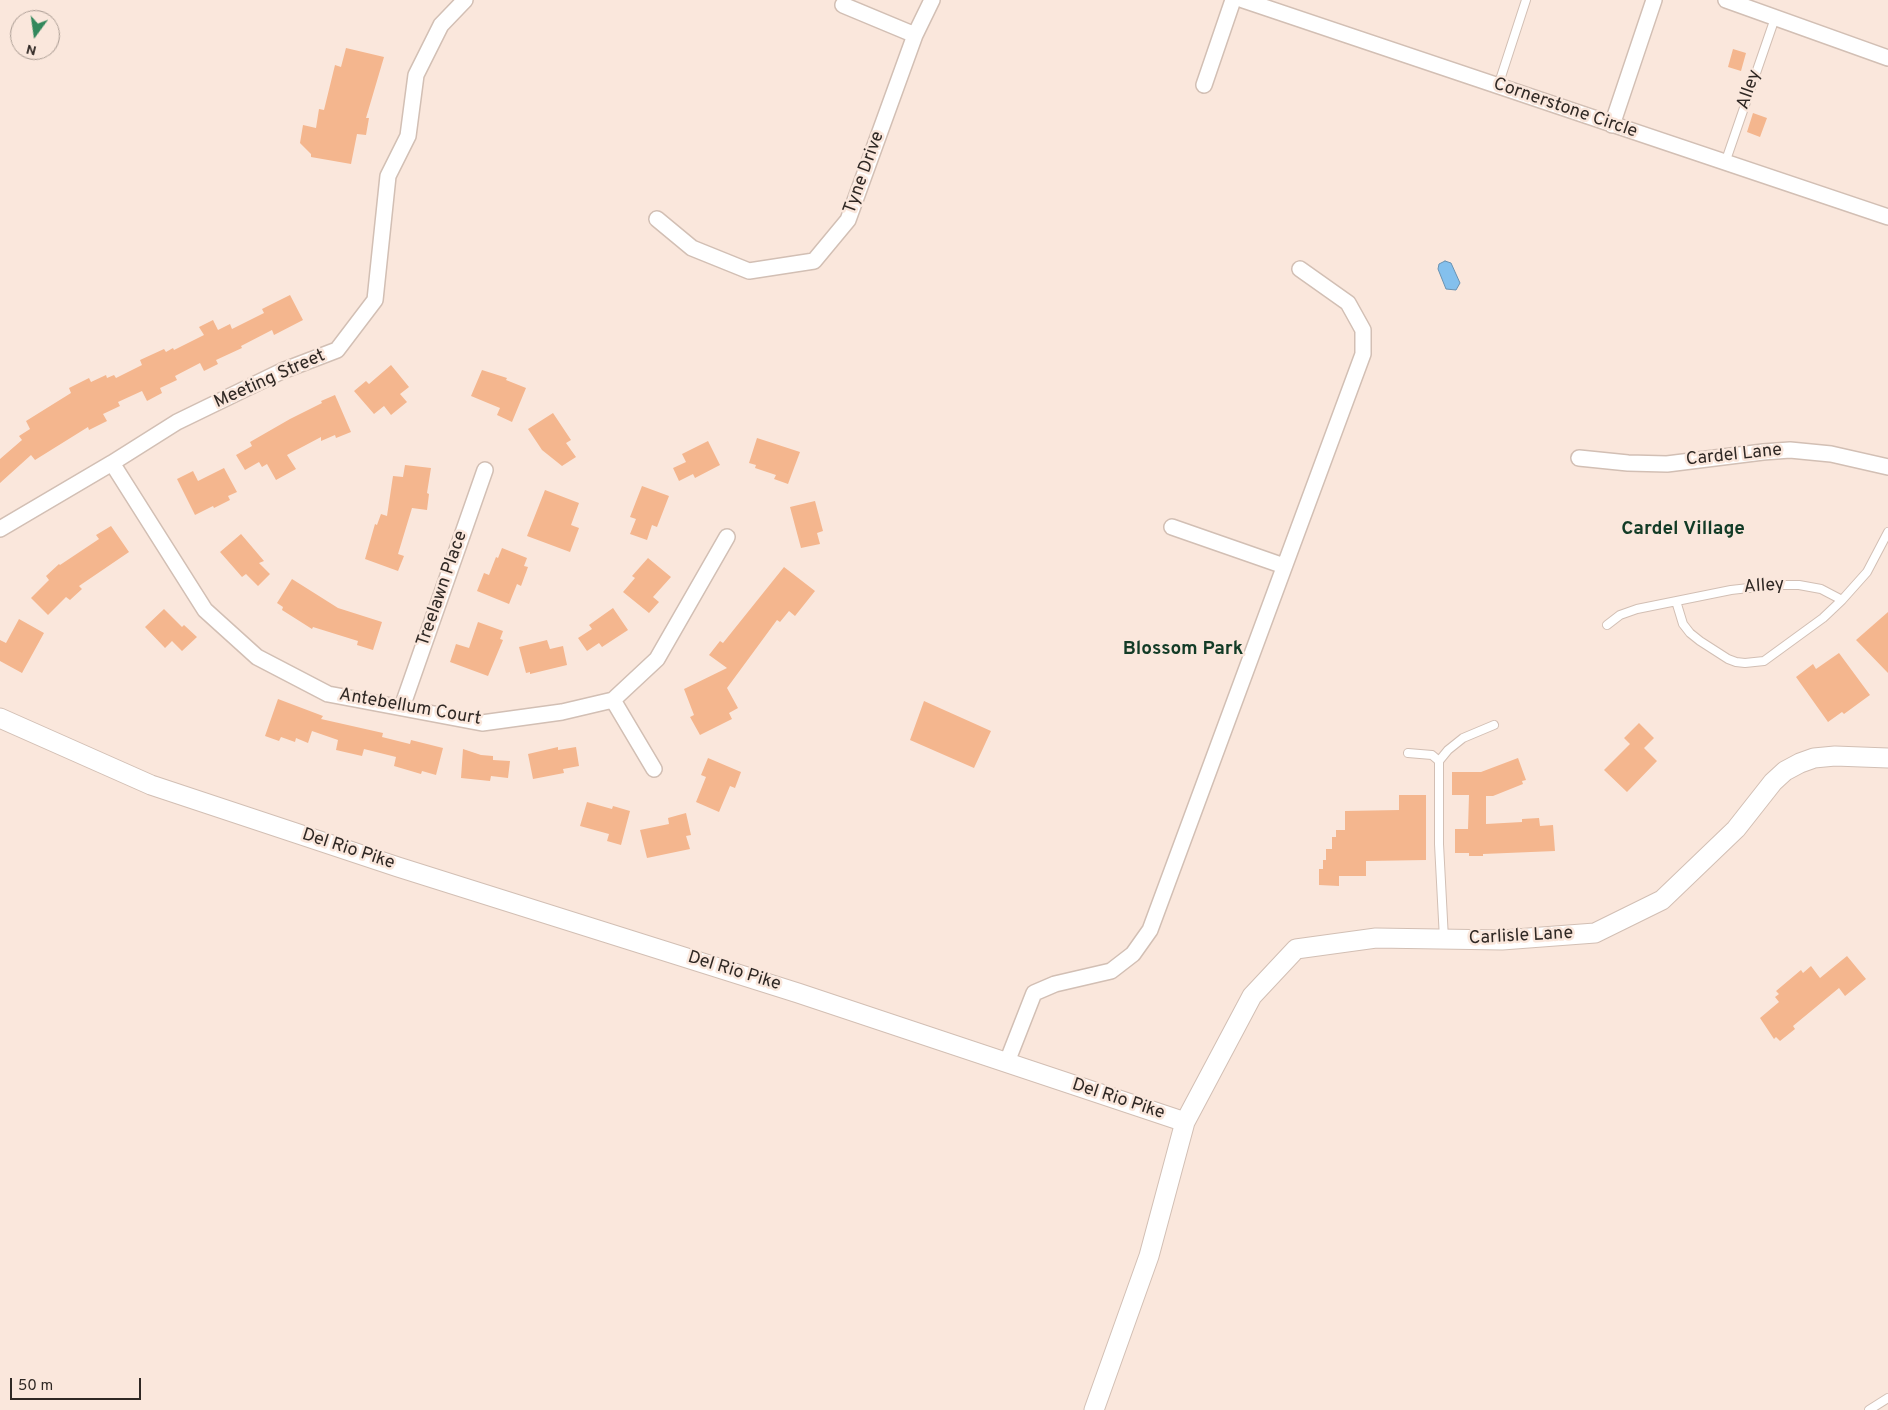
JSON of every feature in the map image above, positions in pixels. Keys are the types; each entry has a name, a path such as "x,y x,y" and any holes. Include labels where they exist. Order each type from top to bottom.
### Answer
{"street":[{"name":"Meeting Street","path":"0,529 178,422 282,371 337,350 376,300 388,176 408,136 416,76 441,25 465,0"},
{"name":"Tyne Drive","path":"657,219 692,248 749,270 814,261 848,220 914,35 932,0"},
{"path":"1204,85 1233,0"},
{"name":"Cornerstone Circle","path":"1243,0 1888,217"},
{"path":"1612,125 1654,0"},
{"path":"1726,0 1888,58"},
{"path":"843,5 914,35"},
{"path":"1007,1062 1034,993 1056,984 1111,971 1134,954 1150,930 1363,354 1363,330 1348,302 1300,269"},
{"name":"Cardel Lane","path":"1578,458 1628,463 1667,464 1790,450 1831,454 1888,467"},
{"name":"Antebellum Court","path":"112,463 205,610 257,657 328,694 482,723 562,712 613,700 657,659 727,537"},
{"name":"Treelawn Place","path":"402,707 484,470"},
{"path":"1172,527 1284,566"},
{"path":"613,700 654,769"},
{"name":"Del Rio Pike","path":"0,718 151,785 398,867 798,993 1185,1122 1148,1256 1094,1410"},
{"name":"Carlisle Lane","path":"1185,1122 1252,996 1296,950 1376,938 1502,940 1595,933 1662,900 1736,829 1773,782 1784,772 1814,758 1835,756 1888,758"}],"lane":[{"path":"1498,86 1526,0"},
{"name":"Alley","path":"1725,163 1775,18"},
{"path":"1676,601 1683,624 1690,633 1728,659 1745,663 1764,660 1824,618 1842,600 1867,572 1888,532"},
{"name":"Alley","path":"1607,625 1620,615 1629,612 1731,590 1775,584 1799,585 1821,589 1842,600"},
{"path":"1444,939 1439,844 1439,761 1448,750 1463,738 1494,724"},
{"path":"1408,753 1432,755 1439,761"},
{"path":"1869,1410 1888,1398"}],"water":[{"path":"1445,261 1451,263 1460,283 1456,290 1446,289 1438,269 1439,264"}],"building":[{"path":"346,48 384,57 366,118 369,118 366,135 357,134 351,164 311,157 311,154 300,143 303,125 316,128 319,109 324,110 335,65 341,67"},
{"path":"1733,49 1746,53 1741,71 1728,67"},
{"path":"1753,113 1767,118 1760,137 1747,132"},
{"path":"290,295 303,320 274,335 272,330 241,346 242,348 216,360 218,364 204,371 200,363 175,376 177,380 160,388 162,393 147,401 142,391 118,402 120,406 103,414 107,421 89,430 88,427 35,460 31,455 0,483 0,459 22,440 19,436 30,429 26,421 71,393 69,388 89,378 91,382 106,375 107,378 114,375 116,378 142,365 140,360 164,349 166,352 173,348 174,350 204,335 199,327 213,320 218,330 230,324 232,329 264,313 262,309"},
{"path":"391,365 409,387 400,394 407,402 391,415 384,406 374,414 354,391 366,381 369,384"},
{"path":"482,370 507,378 506,380 526,388 512,422 497,415 500,408 471,396"},
{"path":"335,395 351,432 336,438 335,435 321,441 321,437 287,455 296,469 276,480 267,464 262,467 259,462 245,470 236,455 252,446 250,442 322,403 321,401"},
{"path":"553,413 571,440 566,443 576,457 562,466 542,450 528,429"},
{"path":"757,438 800,452 788,484 774,479 776,475 755,468 756,465 749,463"},
{"path":"708,441 720,465 695,478 693,474 679,481 673,468 686,462 682,454"},
{"path":"405,465 431,468 427,493 429,494 427,510 412,508 398,554 404,556 398,571 365,559 375,524 377,525 381,514 387,516 393,476 403,477"},
{"path":"224,468 237,492 228,496 230,500 195,515 177,479 193,471 198,481"},
{"path":"642,486 669,496 657,527 652,525 647,540 630,534 636,519 630,517"},
{"path":"545,490 579,503 571,525 579,528 570,552 527,536"},
{"path":"815,501 823,531 817,533 820,544 801,548 790,507"},
{"path":"111,526 129,552 79,586 82,589 70,600 66,597 48,615 31,598 49,580 46,576 59,564 99,539 96,535"},
{"path":"241,534 264,561 259,563 270,574 258,586 246,574 242,577 220,552"},
{"path":"502,548 527,558 524,566 528,567 521,586 517,584 509,604 477,591 484,573 489,575 496,557 498,558"},
{"path":"648,558 671,577 653,597 659,602 649,613 623,592 635,578 632,576"},
{"path":"784,567 815,591 795,616 789,611 780,622 777,620 727,688 738,708 729,713 732,719 700,735 690,717 694,715 684,689 727,668 709,655 720,641 723,643"},
{"path":"292,579 338,608 382,622 373,650 357,645 358,641 313,627 312,629 282,610 283,607 277,603"},
{"path":"613,608 628,630 602,647 599,643 587,651 578,638 592,629 589,625"},
{"path":"164,609 182,627 184,625 197,637 182,651 172,641 165,648 145,627"},
{"path":"1888,612 1888,673 1856,640"},
{"path":"19,619 44,633 22,673 0,661 0,640 6,643"},
{"path":"478,622 503,631 500,639 503,640 488,676 450,662 456,644 469,648"},
{"path":"547,640 550,649 563,646 567,665 530,674 530,672 526,673 519,647"},
{"path":"1839,653 1870,695 1844,714 1842,712 1828,722 1796,677 1813,664 1816,669"},
{"path":"278,699 323,716 321,719 383,733 382,737 410,744 411,740 443,748 436,775 422,771 421,774 394,766 396,757 364,749 362,756 336,750 338,740 312,731 308,743 296,738 295,742 281,737 279,741 265,736"},
{"path":"924,701 991,731 974,768 910,740"},
{"path":"1639,723 1654,738 1644,748 1657,761 1627,792 1604,770 1630,744 1624,738"},
{"path":"558,747 558,750 576,747 579,766 563,769 564,773 533,779 528,754"},
{"path":"463,749 481,755 493,756 493,760 510,761 508,778 491,776 490,781 461,778"},
{"path":"708,758 741,772 735,788 730,786 719,812 696,802 706,777 701,775"},
{"path":"1518,758 1526,780 1522,781 1523,784 1493,796 1486,796 1486,824 1522,822 1522,819 1539,818 1540,826 1553,825 1555,851 1483,854 1483,856 1455,853 1455,829 1468,829 1469,795 1452,795 1452,772 1481,772"},
{"path":"1399,795 1426,795 1426,860 1366,861 1366,876 1339,876 1339,886 1319,885 1319,869 1323,869 1323,860 1326,860 1326,849 1332,849 1332,837 1336,837 1336,830 1345,830 1345,811 1399,810"},
{"path":"587,802 612,809 613,806 630,811 621,845 607,841 609,834 580,826"},
{"path":"686,813 691,835 686,836 690,849 647,858 640,830 669,824 668,818"},
{"path":"1847,956 1866,979 1845,996 1839,988 1793,1026 1795,1029 1780,1041 1776,1037 1774,1039 1760,1018 1779,1002 1775,997 1779,994 1776,991 1801,970 1803,973 1811,966 1820,978"}],"district":[{"name":"Cardel Village","path":"1683,530"},
{"name":"Blossom Park","path":"1183,650"}]}
